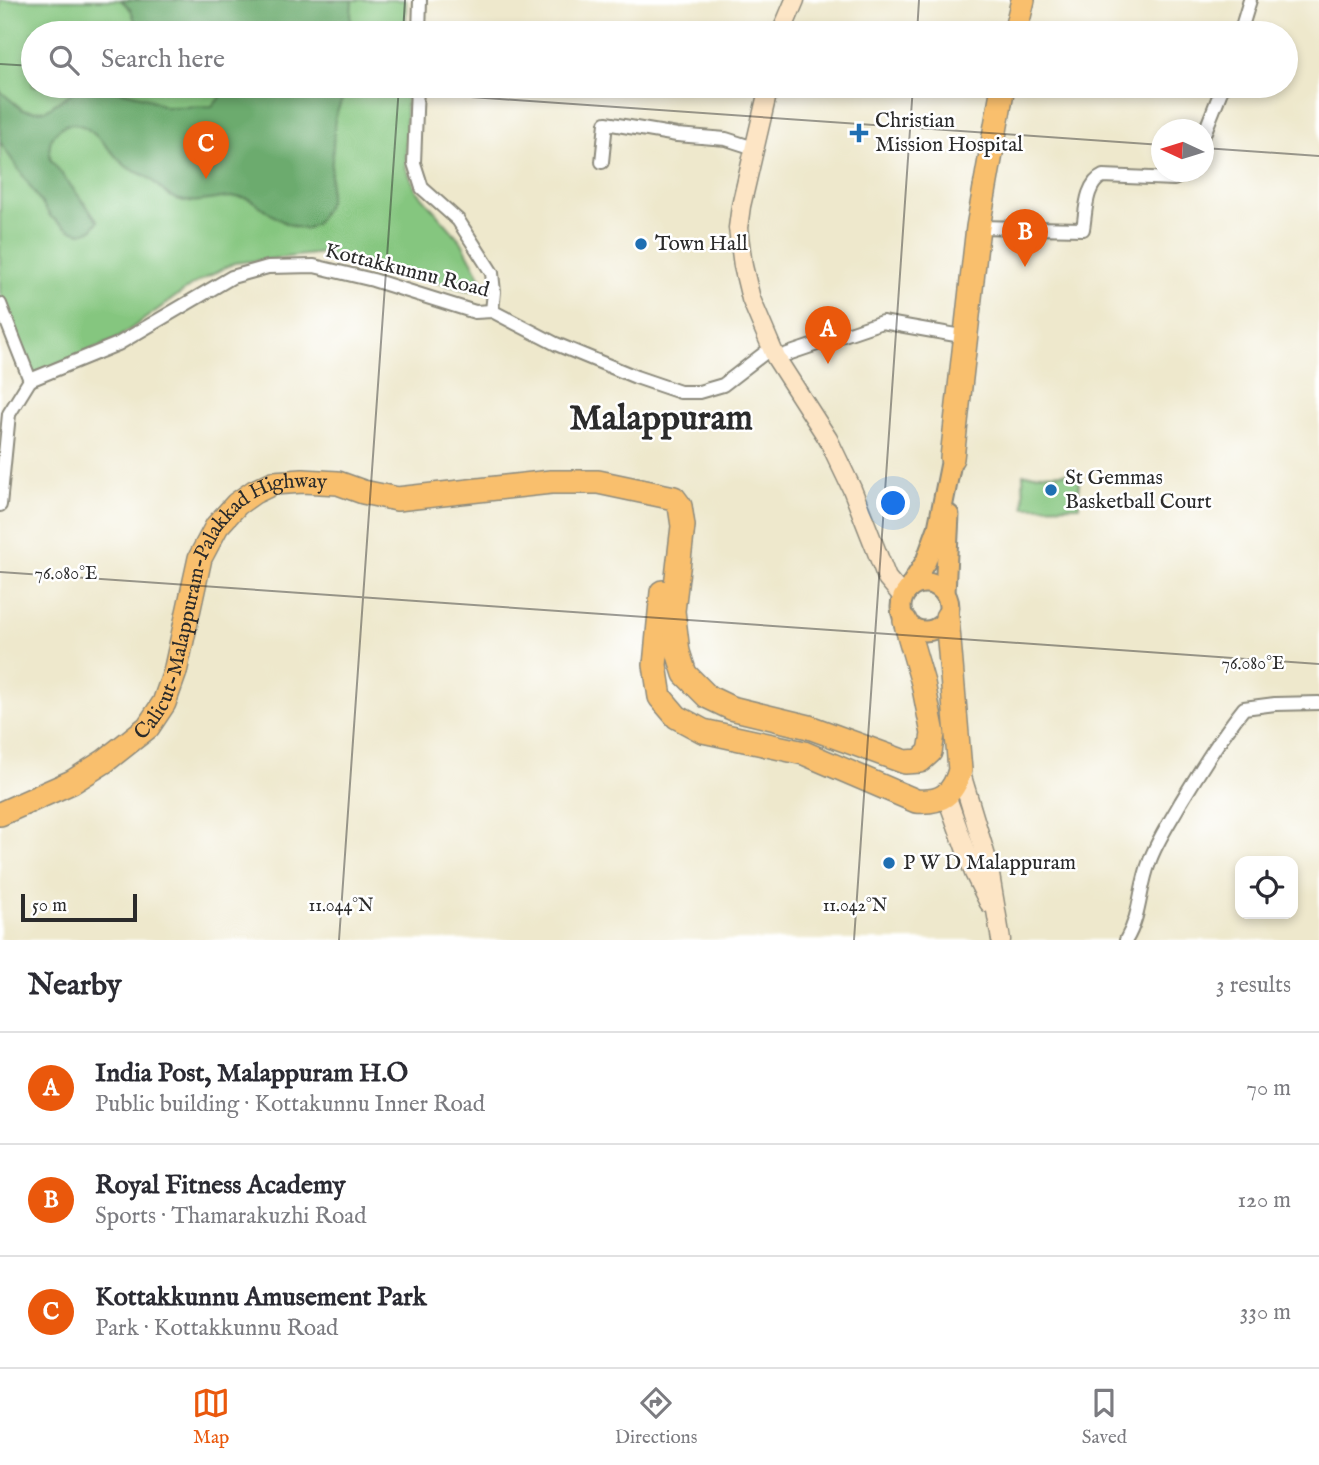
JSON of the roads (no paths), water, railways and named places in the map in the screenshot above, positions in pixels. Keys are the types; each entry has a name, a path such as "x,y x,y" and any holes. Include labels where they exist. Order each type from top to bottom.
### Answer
{"highway":[{"path":"1018,21 1023,0"},
{"path":"952,458 978,227 1001,98"},
{"name":"Calicut-Malappuram-Palakkad Highway","path":"0,814 72,782 105,761 148,727 164,703 176,672 200,558 217,526 237,504 273,483 338,483 363,492 397,499 551,482 598,482 674,498 680,506 683,526 673,611 678,652 685,674 708,697 731,708 809,727 905,762 920,761 930,752 933,734 923,683 905,621"},
{"path":"650,493 669,511 671,536 655,665 660,697 677,717 703,731 804,753 916,801 931,802 946,795 956,785 960,770 947,617"}],"main road":[{"path":"786,21 795,0"},
{"path":"766,98 738,228 751,299 774,353 828,439 852,489 887,578 905,593"},
{"path":"905,593 920,583 927,582 940,588 949,600 947,617 936,629 919,631 911,628 901,611 905,593 926,561 938,528 952,458"},
{"path":"945,593 952,458"},
{"path":"960,770 988,863 1001,940"},
{"path":"946,795 974,873 997,918"}],"street":[{"path":"419,21 420,0"},
{"path":"1244,21 1250,0"},
{"path":"417,98 414,163 422,188 458,220 492,273 492,311"},
{"path":"1209,119 1218,98"},
{"path":"602,162 606,123 677,135 726,139 754,148"},
{"path":"978,227 1083,229 1091,187 1096,179 1103,176 1151,178"},
{"name":"Kottakkunnu Road","path":"30,380 118,344 232,277 268,267 314,266 373,280 475,312 492,311 556,344 680,392 699,392 723,385 774,353 882,322 967,337"},
{"path":"0,304 30,380 9,414 0,505"},
{"path":"1126,940 1134,927 1148,864 1164,831 1235,719 1244,708 1319,703"}],"place":[{"name":"Christian Mission Hospital","path":"859,133"},
{"name":"Kottakkunnu Amusement Park","path":"206,179"},
{"name":"Town Hall","path":"641,244"},
{"name":"Royal Fitness Academy","path":"1025,267"},
{"name":"India Post, Malappuram H.O","path":"828,364"},
{"name":"St Gemmas Basketball Court","path":"1051,490"},
{"name":"P W D Malappuram","path":"889,863"}],"district":[{"name":"Malappuram","path":"661,419"}]}
